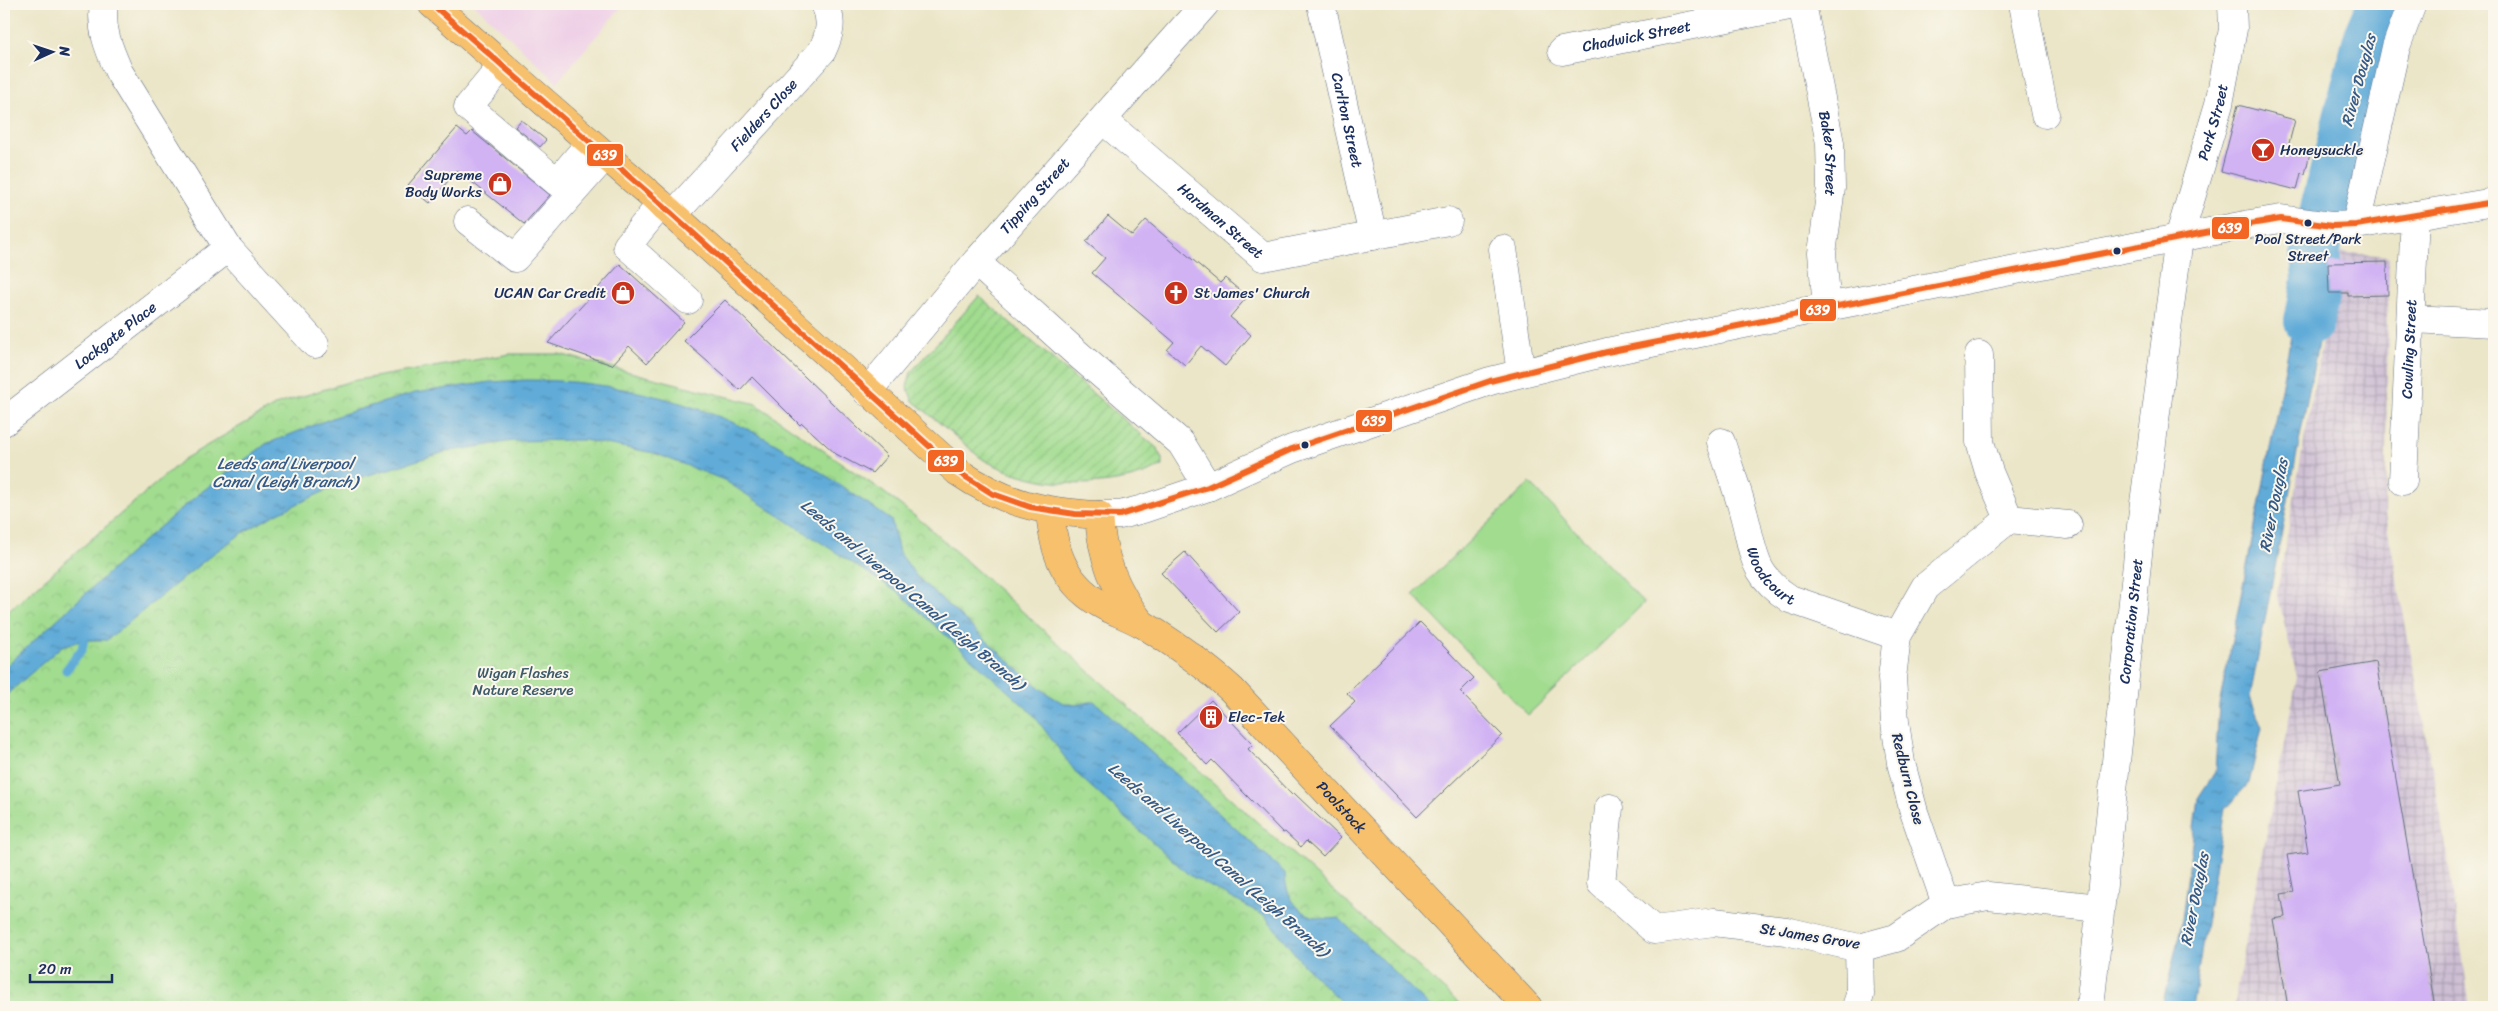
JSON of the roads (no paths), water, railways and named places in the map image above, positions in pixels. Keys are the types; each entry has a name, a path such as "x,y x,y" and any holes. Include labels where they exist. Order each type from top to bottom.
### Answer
{"main road":[{"path":"432,4 667,210 866,392 958,472 976,484 1013,503 1050,511 1099,515"},
{"name":"Poolstock","path":"1050,511 1056,553 1078,588 1104,606 1141,623 1188,653 1232,690 1528,1007"},
{"name":"Poolstock","path":"1099,515 1103,549 1116,587 1141,623"}],"street":[{"path":"104,4 103,14 106,40 119,72 228,248 315,344"},
{"name":"Fielders Close","path":"688,300 627,246 667,210 822,51 830,25 830,13 825,4"},
{"name":"Tipping Street","path":"866,392 976,262 1205,4"},
{"name":"Carlton Street","path":"1321,4 1373,236"},
{"name":"Chadwick Street","path":"1562,51 1800,4"},
{"name":"Baker Street","path":"1800,4 1830,143 1831,188 1822,253 1827,306"},
{"path":"2023,4 2045,114"},
{"name":"Park Street","path":"2179,238 2219,104 2233,29 2232,4"},
{"path":"2333,225 2412,4"},
{"path":"502,66 468,107 557,182 598,149"},
{"name":"Hardman Street","path":"1103,120 1263,257 1448,221"},
{"path":"468,221 515,258 598,149"},
{"path":"1099,515 1120,515 1208,487 1292,450 1490,381 1607,352 1827,306 2281,220 2333,225 2415,215 2494,202"},
{"name":"Cowling Street","path":"2403,482 2412,319 2415,215"},
{"name":"Corporation Street","path":"2090,1007 2141,526 2179,238"},
{"name":"Lockgate Place","path":"4,422 228,248"},
{"path":"1503,249 1521,373"},
{"path":"976,262 1072,349 1181,443 1208,487"},
{"path":"2412,319 2494,323"},
{"path":"1979,355 1980,442 1989,472 2009,519 2068,525"},
{"name":"Woodcourt","path":"1721,442 1744,516 1753,558 1764,576 1776,589 1790,598 1898,636"},
{"name":"Redburn Close","path":"1946,904 1914,812 1901,763 1895,722 1892,678 1898,636 1925,587 2009,519"},
{"name":"St James Grove","path":"1609,808 1601,883 1654,930 1714,922 1786,931 1859,948 1896,938 1946,904 1988,896 2100,908"},
{"path":"1856,1007 1860,995 1859,948"}],"water":[{"path":"2373,4 2399,4 2384,42 2352,180 2345,192 2322,189 2357,40"},
{"path":"2304,254 2326,254 2327,297 2250,697 2262,728 2249,783 2225,809 2192,1007 2162,1007 2181,927 2198,798 2215,772 2219,705 2263,486 2297,303"},
{"name":"Leeds and Liverpool Canal (Leigh Branch)","path":"527,380 593,384 660,397 693,407 755,433 784,449 891,520 899,552 917,577 1022,673 1046,693 1063,703 1076,705 1094,701 1285,873 1289,894 1300,909 1317,918 1339,918 1430,1007 1346,1007 1303,964 1265,916 1189,875 1077,774 1033,714 899,593 724,480 654,453 584,440 513,441 445,452 342,483 276,514 244,532 214,553 107,640 84,640 62,646 4,697 4,668 142,542 200,493 266,444 340,415 415,393 490,382"}],"waterway":[{"name":"River Douglas","path":"2309,321 2317,281 2315,249 2370,32 2382,4"},
{"path":"66,670 82,649 86,629"}],"place":[{"name":"Honeysuckle","path":"2263,150"},
{"name":"Supreme Body Works","path":"500,184"},
{"name":"Pool Street/Park Street","path":"2308,223"},
{"name":"UCAN Car Credit","path":"623,293"},
{"name":"St James' Church","path":"1176,293"},
{"name":"Elec-Tek","path":"1211,717"}],"park label":[{"name":"Wigan Flashes Nature Reserve","path":"523,682"}]}
